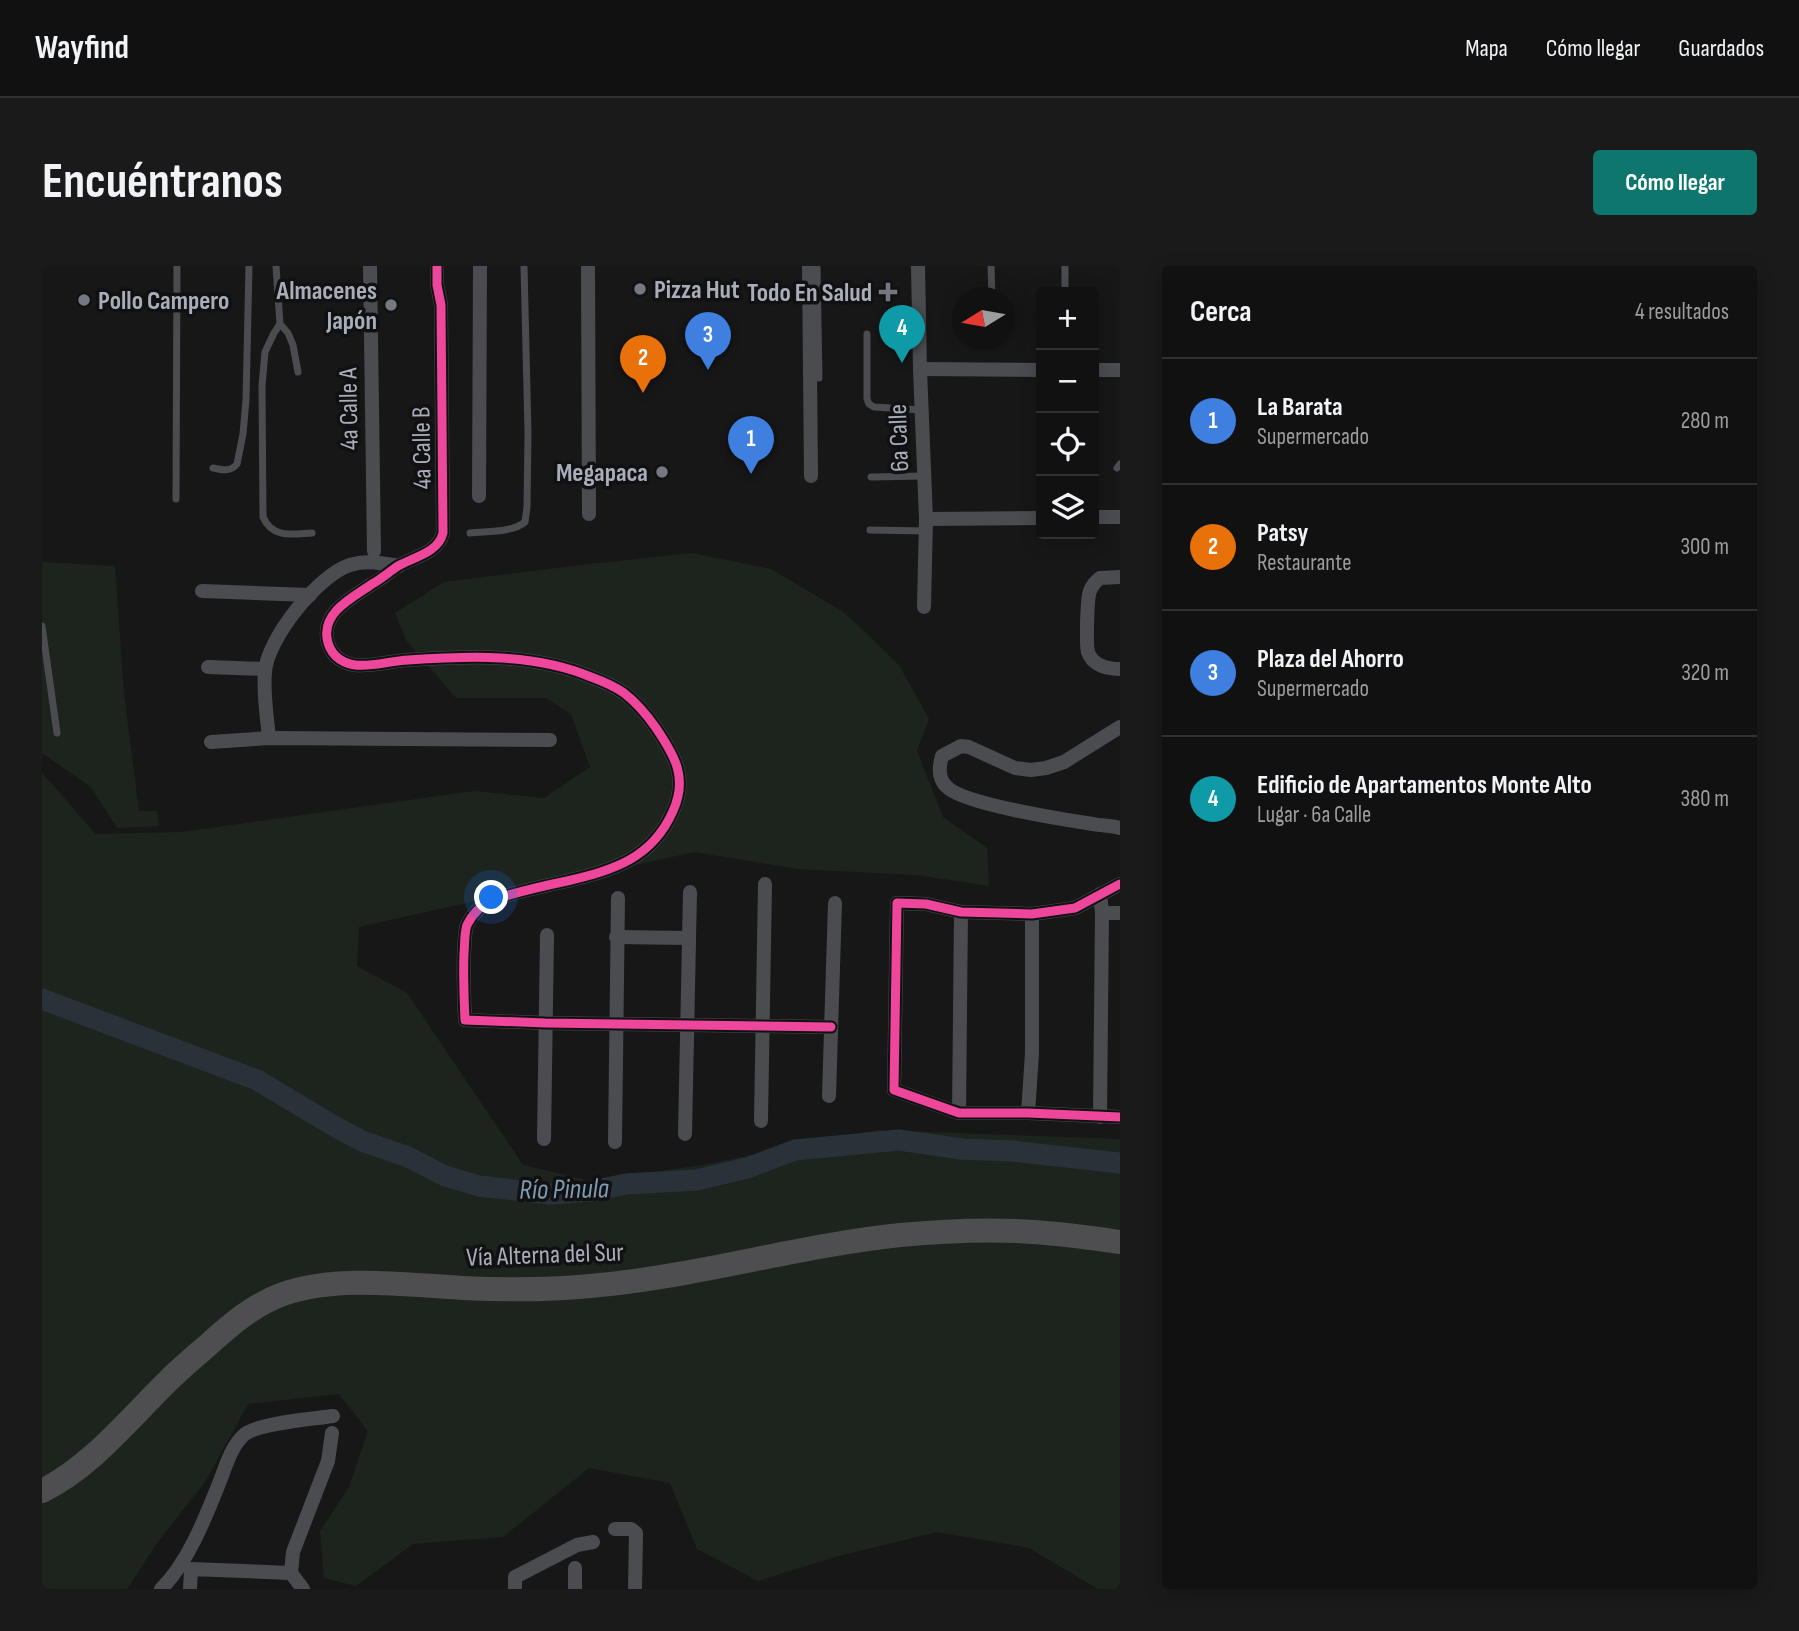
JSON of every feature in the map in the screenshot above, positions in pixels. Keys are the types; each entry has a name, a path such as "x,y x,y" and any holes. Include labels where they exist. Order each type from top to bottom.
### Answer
{"highway":[{"name":"Vía Alterna del Sur","path":"42,1476 71,1457 109,1424 196,1333 223,1311 278,1281 308,1273 347,1269 514,1275 589,1272 842,1229 923,1221 990,1218 1120,1230"},
{"name":"Vía Alterna del Sur","path":"42,1491 79,1468 117,1434 169,1379 232,1322 283,1294 348,1284 386,1283 514,1289 589,1286 653,1278 845,1242 941,1231 1055,1233 1120,1242"}],"street":[{"name":"4a Calle A","path":"370,266 374,551"},
{"name":"4a Calle B","path":"437,266 441,305 442,539 432,549 399,566 345,602 328,621 328,645 336,657 353,665 404,660 512,659 566,668 608,684 632,700 656,727 670,750 680,775 680,789 669,820 661,833 636,856 601,872 487,902 476,911 467,926 463,967 465,1020 545,1023"},
{"name":"4a Calle B","path":"441,305 447,287 446,266"},
{"path":"478,496 480,266"},
{"path":"588,266 589,514"},
{"path":"809,266 811,476"},
{"name":"6a Calle","path":"918,266 926,525 924,607"},
{"path":"920,369 1036,370"},
{"path":"1099,370 1120,370"},
{"path":"1099,517 1120,517"},
{"path":"926,525 1036,518"},
{"path":"269,738 265,669 267,657 283,627 310,595 337,570 352,564 374,562 399,566"},
{"path":"1120,577 1100,578 1091,587 1088,595 1087,642 1088,652 1100,666 1120,669"},
{"path":"202,591 310,595"},
{"path":"208,667 265,669"},
{"path":"1120,727 1064,762 1045,768 1015,768 970,747 961,746 942,756 940,772 948,789 970,798 1071,821 1120,828"},
{"path":"211,742 269,738 550,740"},
{"path":"761,1121 765,884"},
{"path":"1120,884 1075,908 1031,914 961,912 926,904 897,903 894,1064 894,1090 959,1113 1120,1117"},
{"path":"685,1134 690,892"},
{"path":"1100,894 1100,1117"},
{"path":"615,1142 618,898"},
{"path":"829,1096 835,904"},
{"path":"959,1113 961,912"},
{"path":"1102,913 1120,913"},
{"path":"1028,1113 1032,1053 1031,914"},
{"path":"544,1139 547,935"},
{"path":"616,937 688,938"},
{"path":"545,1023 831,1027"},
{"path":"161,1589 181,1563 200,1530 234,1447 246,1433 262,1427 333,1416"},
{"path":"303,1589 291,1573 293,1552 328,1461 332,1433"},
{"path":"615,1530 631,1528 636,1533 635,1589"},
{"path":"515,1589 515,1577 577,1545 593,1542"},
{"path":"575,1568 575,1589"},
{"path":"190,1589 191,1569 291,1573"}],"lane":[{"path":"176,499 177,266"},
{"path":"214,468 226,470 235,467 243,434 249,266"},
{"path":"276,266 280,324 293,345 298,372"},
{"path":"470,533 512,529 525,522 528,433 524,266"},
{"path":"817,266 819,378"},
{"path":"991,266 992,287"},
{"path":"1065,266 1065,287"},
{"path":"280,324 265,352 262,386 263,517 266,523 282,535 312,533"},
{"path":"867,334 868,402 874,407 922,410"},
{"path":"871,477 925,476"},
{"path":"870,530 926,525"},
{"path":"42,626 57,733"}],"shaded area":[{"path":"692,553 771,569 845,613 899,665 929,719 917,751 943,817 987,848 989,886 916,875 797,869 694,852 359,927 357,966 407,993 523,1165 591,1181 702,1165 878,1130 1120,1139 1120,1589 1098,1589 1029,1548 937,1532 835,1557 758,1581 697,1549 670,1483 589,1468 503,1537 413,1544 356,1586 324,1578 320,1531 349,1487 368,1431 339,1394 248,1404 205,1482 157,1543 127,1589 42,1589 42,773 96,834 181,832 474,791 544,798 590,767 571,714 546,698 456,698 406,640 395,613 444,582"},
{"path":"42,562 115,566 124,693 139,811 157,811 159,826 117,828 91,787 42,753"}],"waterway":[{"name":"Río Pinula","path":"42,999 257,1080 362,1141 408,1157 445,1176 479,1186 550,1194 592,1191 626,1184 697,1180 747,1168 795,1150 899,1140 962,1149 1012,1151 1120,1163"}],"cycle path":[{"path":"437,266 441,305 443,533 431,550 398,566 335,612 327,628 330,648 340,660 355,665 431,659 501,658 547,664 591,677 620,690 641,709 669,748 679,778 677,799 664,827 654,841 629,860 600,872 495,899 475,913 467,925 465,935 465,1020 831,1027"},
{"path":"1120,884 1075,908 1032,914 961,912 926,904 897,903 894,1090 959,1113 1120,1117"}],"place":[{"name":"Pizza Hut","path":"640,289"},
{"name":"Todo En Salud","path":"888,292"},
{"name":"Pollo Campero","path":"84,300"},
{"name":"Almacenes Japón","path":"391,305"},
{"name":"Edificio de Apartamentos Monte Alto","path":"902,363"},
{"name":"Plaza del Ahorro","path":"708,370"},
{"name":"Patsy","path":"643,393"},
{"name":"Megapaca","path":"662,472"},
{"name":"La Barata","path":"751,474"}]}
